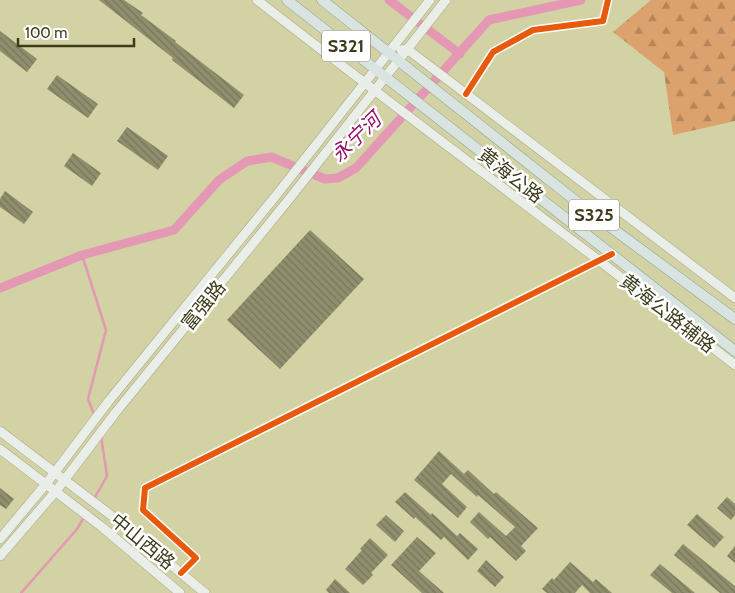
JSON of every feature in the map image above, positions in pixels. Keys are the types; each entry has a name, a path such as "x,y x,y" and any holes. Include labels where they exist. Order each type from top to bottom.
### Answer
{"main road":[{"path":"257,0 373,90 446,0"},
{"name":"黄海公路","path":"287,0 735,351"},
{"name":"黄海公路","path":"322,0 582,206 735,319"},
{"path":"364,83 427,3"},
{"path":"388,52 407,50 735,298"},
{"name":"富强路","path":"54,472 364,83"},
{"name":"富强路","path":"65,480 116,412 290,198 373,90"},
{"name":"黄海公路辅路","path":"373,90 735,364"},
{"name":"中山西路","path":"0,431 112,516 205,593"},
{"name":"中山西路","path":"0,449 102,527 180,593"},
{"path":"0,539 54,472"},
{"path":"0,556 65,480"}],"street":[{"path":"466,94 493,52 533,30 603,21 608,0"},
{"path":"181,573 196,558 144,510 145,488 612,254"}],"green space":[{"path":"651,0 735,0 735,121 673,135 664,72 613,32"}],"building":[{"path":"99,0 124,0 143,13 141,15 244,95 234,108"},
{"path":"0,31 37,59 27,72 0,51"},
{"path":"57,75 98,104 88,118 47,89"},
{"path":"127,127 168,156 158,170 117,141"},
{"path":"73,153 101,173 92,186 64,166"},
{"path":"5,191 33,212 24,224 0,207 0,199"},
{"path":"310,230 364,279 280,369 227,320"},
{"path":"439,451 464,474 468,470 494,494 496,492 538,528 521,546 526,551 516,561 470,522 479,512 506,536 515,527 478,495 477,497 451,474 442,484 467,507 458,518 414,480"},
{"path":"0,488 14,499 6,509 0,505"},
{"path":"405,492 457,536 460,533 478,549 468,560 444,537 441,540 395,502"},
{"path":"727,497 735,504 735,515 731,520 717,508"},
{"path":"697,514 724,537 714,548 687,525"},
{"path":"386,515 404,531 395,542 376,525"},
{"path":"417,537 436,553 419,571 444,593 422,593 391,565"},
{"path":"370,538 388,555 371,573 373,575 363,585 345,569"},
{"path":"683,544 735,586 735,593 720,593 674,555"},
{"path":"735,546 735,563 727,556"},
{"path":"486,560 504,577 495,587 477,571"},
{"path":"570,562 593,582 596,579 612,593 590,593 582,585 575,593 547,593 542,589 552,578 554,580"},
{"path":"660,564 695,593 672,593 650,575"},
{"path":"335,579 350,593 329,593 326,590"}],"waterway":[{"path":"389,0 460,54"},
{"name":"永宁河","path":"0,288 82,255 174,230 219,180 247,161 271,157 325,179 338,178 356,168 489,20 581,0"},
{"path":"82,255 106,330 88,399 95,417"},
{"path":"94,499 107,476 101,436"},
{"path":"21,593 77,529 84,517"}],"cycle path":[{"path":"466,94 493,52 533,30 603,21 608,0"},
{"path":"181,573 196,558 143,510 145,488 612,254"}]}
